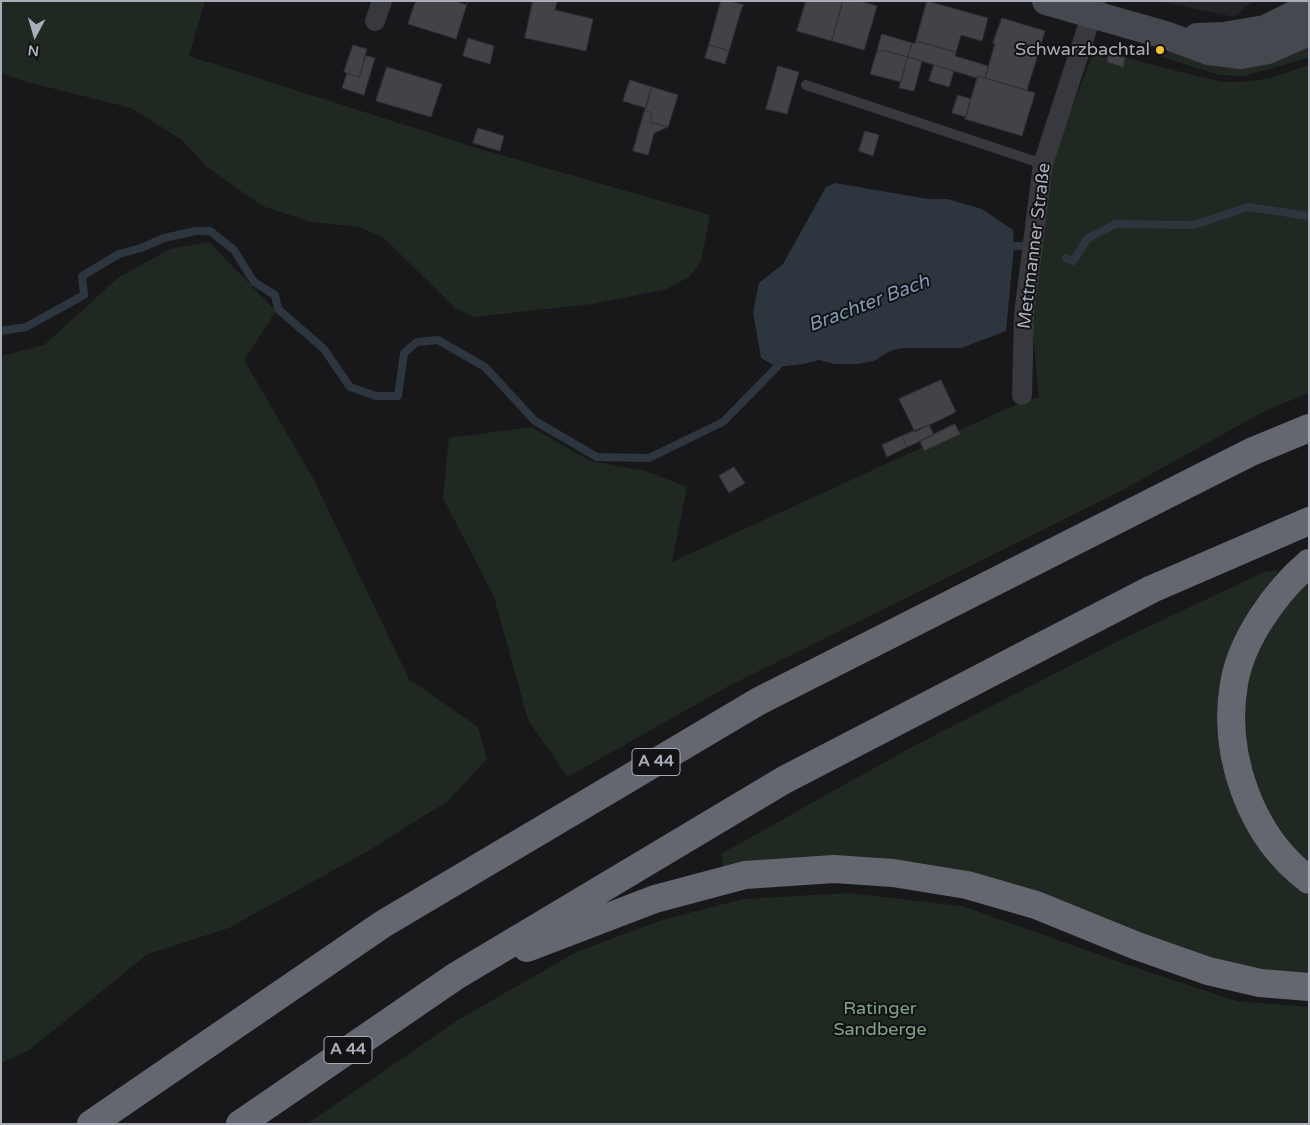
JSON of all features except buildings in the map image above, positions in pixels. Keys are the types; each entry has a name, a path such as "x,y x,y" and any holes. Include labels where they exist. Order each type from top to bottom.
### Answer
{"highway":[{"name":"A 44","path":"91,1124 383,924 759,701 1251,452 1309,428"},
{"name":"A 44","path":"240,1124 456,976 784,780 1152,589 1309,521"},
{"path":"1309,563 1284,586 1260,619 1244,653 1234,682 1230,718 1234,755 1245,793 1256,817 1274,847 1300,874 1309,880"},
{"path":"456,976 655,898 745,875 834,868 893,873 967,885 1036,905 1137,946 1208,971 1260,983 1309,987"}],"main road":[{"path":"1046,1 1094,8 1209,50 1240,55 1268,50 1309,32"},
{"path":"1175,39 1224,36 1265,29 1309,7"}],"street":[{"path":"375,21 382,1"},
{"name":"Mettmanner Straße","path":"1022,395 1024,314 1043,164 1094,8"}],"lane":[{"path":"806,85 1043,164"}],"shaded area":[{"path":"1159,1 1253,1 1234,17"}],"green space":[{"path":"1,1 205,1 189,56 477,148 710,215 701,262 689,277 667,289 593,304 474,317 455,308 385,239 360,227 312,222 265,207 206,166 182,140 131,108 27,82 1,73"},
{"path":"1309,47 1309,58 1244,76 1219,75 1159,56 1169,51"},
{"path":"1095,48 1222,82 1245,82 1270,78 1309,65 1309,393 1265,411 1119,492 725,688 568,777 528,720 494,597 443,498 449,438 531,427 590,461 646,471 687,487 672,562 1008,408 1039,397 1032,321 1050,165"},
{"path":"209,242 276,311 244,360 313,478 409,679 478,727 487,759 448,801 368,851 229,928 148,954 28,1051 1,1063 1,356 44,345 119,277 170,249"},
{"path":"1279,570 1254,603 1230,652 1221,696 1269,858 1309,896 1309,974 1273,973 1205,958 1029,892 724,870 721,854 908,749 1120,640 1264,572"},
{"path":"1309,573 1309,864 1296,854 1275,824 1253,784 1246,739 1245,694 1257,646"},
{"name":"Ratinger Sandberge","path":"848,893 962,906 1237,1001 1309,1007 1309,1124 307,1124 458,1020 576,952 662,920 743,899"}],"water":[{"path":"835,183 928,199 947,199 982,209 1013,230 1014,246 1006,331 961,348 902,348 890,351 874,361 857,364 835,364 819,360 777,367 761,358 753,312 759,283 783,264 826,187"}],"waterway":[{"name":"Brachter Bach","path":"1066,258 1073,261 1087,239 1115,224 1194,225 1248,207 1309,216"},
{"name":"Brachter Bach","path":"1,331 26,327 84,295 82,276 119,254 141,248 164,238 196,231 210,231 234,250 254,282 275,295 278,309 324,349 350,387 376,396 398,396 404,353 417,342 438,340 485,367 535,421 597,457 649,458 723,422 777,367 782,359"},
{"name":"Brachter Bach","path":"1005,250 1014,246 1021,246"}],"place":[{"name":"Schwarzbachtal","path":"1160,50"}]}
